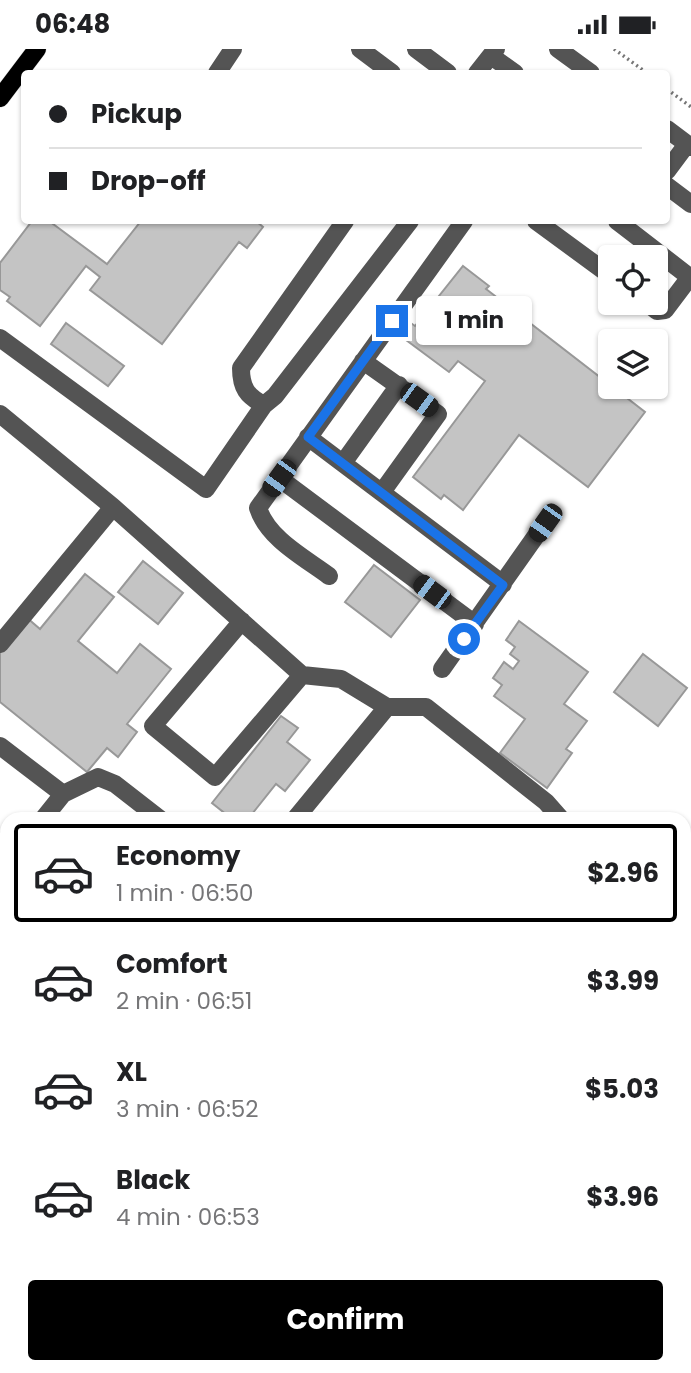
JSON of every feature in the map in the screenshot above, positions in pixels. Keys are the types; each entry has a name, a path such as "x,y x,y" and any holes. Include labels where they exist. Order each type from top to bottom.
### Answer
{"main road":[{"path":"0,97 37,49"}],"street":[{"path":"219,70 233,49"},
{"path":"360,49 388,70"},
{"path":"416,49 444,70"},
{"path":"558,49 587,70"},
{"path":"480,70 494,53 512,70"},
{"path":"670,131 689,146 670,168"},
{"path":"670,188 691,204"},
{"path":"270,401 249,397 241,384 241,368 343,224"},
{"path":"0,338 206,489 270,401 408,224"},
{"path":"330,576 279,538 261,517 258,508 462,224"},
{"path":"540,224 598,266"},
{"path":"625,224 690,278 668,306"},
{"path":"363,361 438,414 382,492"},
{"path":"343,463 399,385"},
{"path":"0,414 113,506 302,675 341,679 387,707 426,707 546,802 555,812"},
{"path":"308,437 503,585"},
{"path":"279,478 475,624"},
{"path":"0,643 113,506"},
{"path":"442,669 545,523"},
{"path":"242,621 153,726 215,777 302,675"},
{"path":"301,812 387,707"},
{"path":"0,746 63,795"},
{"path":"49,812 63,795 98,778 115,784 151,812"}],"path":[{"path":"615,49 643,70"},
{"path":"670,91 691,107"}],"building":[{"path":"30,224 53,224 107,264 139,224 260,224 263,227 247,248 239,242 162,344 90,290 100,277 86,266 40,326 7,301 10,297 0,290 0,263"},
{"path":"463,266 489,286 486,289 598,376 598,399 628,399 645,412 588,487 519,435 463,510 444,495 441,499 413,477 485,381 458,361 449,372 398,334 408,321 415,326"},
{"path":"66,323 124,366 108,386 51,344"},
{"path":"143,561 183,593 158,624 118,592"},
{"path":"374,565 420,600 391,637 345,602"},
{"path":"85,574 114,597 78,641 117,673 140,644 171,669 127,724 137,732 118,757 107,748 87,772 0,702 0,650 26,617 40,629"},
{"path":"519,621 588,672 564,704 587,721 566,749 572,753 547,788 500,753 525,719 494,696 502,685 493,678 504,662 513,669 519,661 510,654 515,647 506,640"},
{"path":"643,654 687,688 658,726 614,692"},
{"path":"281,716 298,728 287,742 310,760 285,791 276,784 254,812 223,812 212,803"}],"route":[{"path":"392,321 308,437 503,585 464,639"}]}
